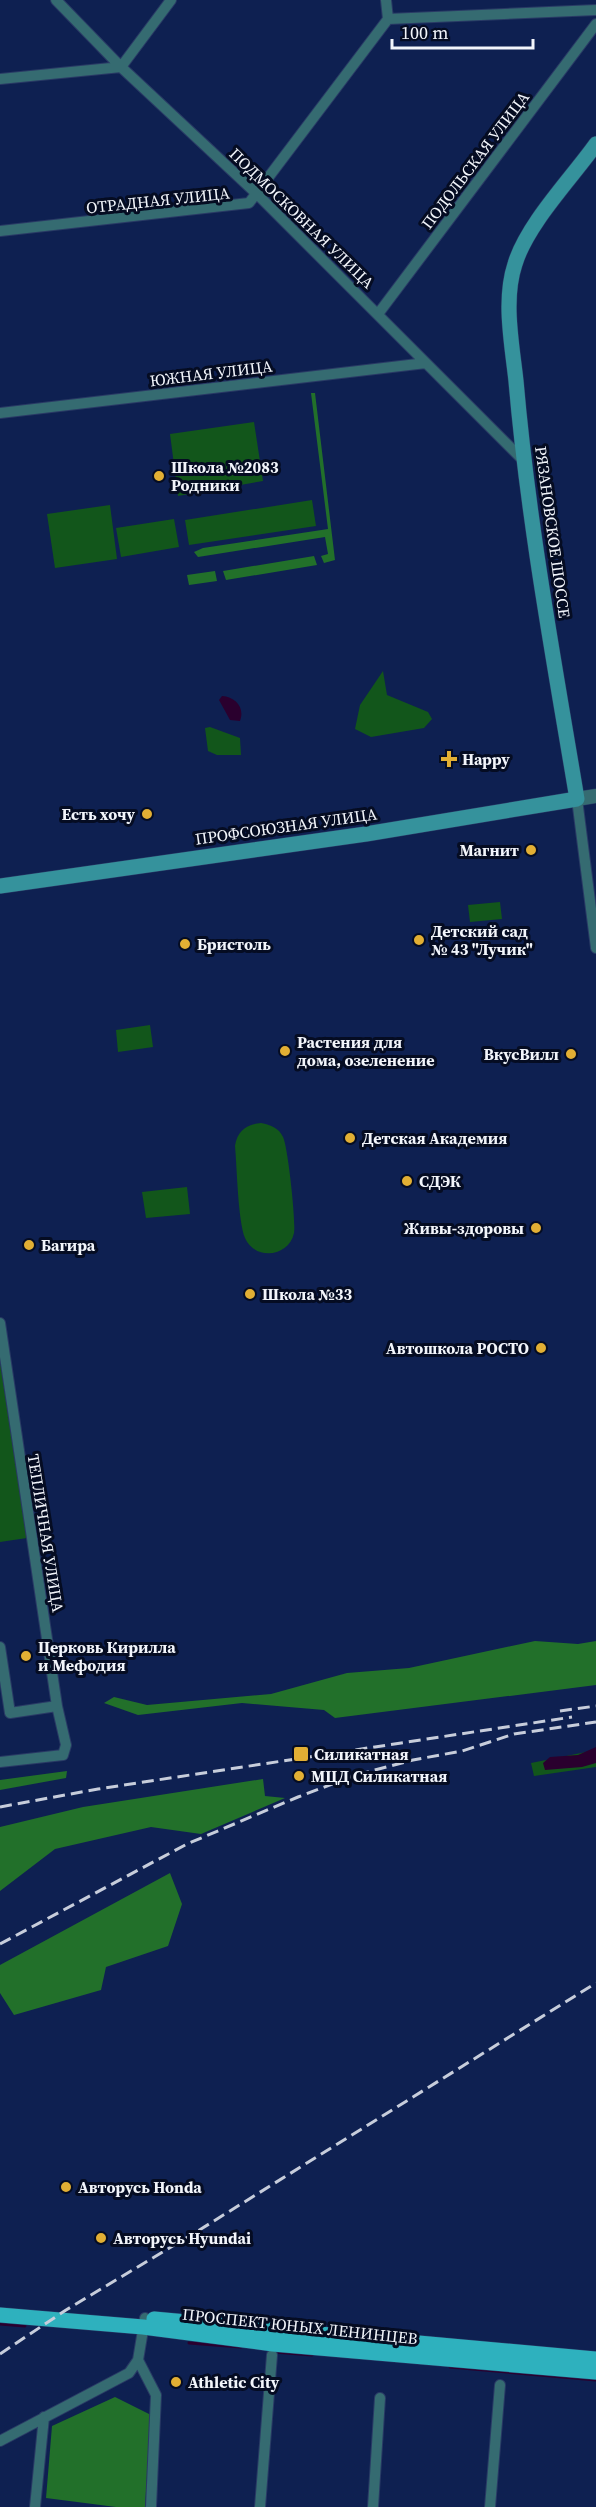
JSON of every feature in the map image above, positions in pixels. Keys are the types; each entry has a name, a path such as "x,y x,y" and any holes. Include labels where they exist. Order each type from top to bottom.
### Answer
{"main road":[{"name":"РЯЗАНОВСКОЕ ШОССЕ","path":"577,799 524,461 510,324 514,266 524,240 596,144"},
{"name":"ПРОФСОЮЗНАЯ УЛИЦА","path":"0,886 366,834 577,799"},
{"name":"ПРОСПЕКТ ЮНЫХ ЛЕНИНЦЕВ","path":"0,2304 273,2343 596,2372"},
{"name":"ПРОСПЕКТ ЮНЫХ ЛЕНИНЦЕВ","path":"0,2315 144,2323 596,2359"}],"street":[{"name":"ПОДМОСКОВНАЯ УЛИЦА","path":"56,0 121,67 257,194 524,461"},
{"path":"0,79 121,67 171,0"},
{"path":"386,0 388,19 596,10"},
{"name":"ОТРАДНАЯ УЛИЦА","path":"0,231 235,207 249,203 388,19"},
{"name":"ПОДОЛЬСКАЯ УЛИЦА","path":"378,314 596,24"},
{"name":"ЮЖНАЯ УЛИЦА","path":"0,412 426,363"},
{"path":"577,799 596,796"},
{"name":"РЯЗАНОВСКОЕ ШОССЕ","path":"577,799 596,948"},
{"name":"ТЕПЛИЧНАЯ УЛИЦА","path":"0,1323 57,1706 65,1737 63,1755 0,1762"},
{"path":"0,1647 10,1713 57,1706"},
{"path":"0,2441 129,2373 138,2360 144,2323"},
{"path":"260,2507 272,2355"},
{"path":"138,2360 156,2395 151,2507"},
{"path":"490,2507 500,2385"},
{"path":"373,2507 380,2398"},
{"path":"36,2507 44,2417"}],"green space":[{"path":"311,393 315,393 335,560 324,563 321,556 328,554 325,537 198,557 194,552 203,548 328,529"},
{"path":"254,422 263,481 178,496 170,434"},
{"path":"312,500 316,526 189,545 185,520"},
{"path":"110,505 117,559 55,568 47,514"},
{"path":"174,519 179,547 121,557 116,528"},
{"path":"314,556 317,565 226,580 223,571"},
{"path":"215,571 217,581 189,585 187,575"},
{"path":"383,671 387,695 428,712 432,719 424,728 371,737 355,729 360,705"},
{"path":"210,727 240,738 241,755 217,755 208,751 205,728"},
{"path":"500,902 502,919 470,922 468,905"},
{"path":"150,1025 153,1047 118,1052 116,1030"},
{"path":"261,1123 274,1127 283,1137 293,1200 294,1233 291,1241 286,1247 271,1253 256,1250 245,1238 238,1194 236,1141 243,1129"},
{"path":"187,1187 190,1214 146,1218 142,1192"},
{"path":"0,1361 27,1538 0,1542"},
{"path":"535,1641 578,1644 596,1641 596,1685 335,1718 324,1710 242,1703 138,1715 104,1703 114,1697 147,1705 271,1694 347,1673 409,1668"},
{"path":"596,1750 596,1767 534,1776 531,1763"},
{"path":"67,1771 66,1778 0,1790 0,1780"},
{"path":"263,1779 265,1796 285,1798 201,1834 151,1827 55,1849 0,1891 0,1827 83,1807"},
{"path":"170,1873 182,1904 168,1946 106,1967 101,1990 14,2015 0,1993 0,1965"},
{"path":"115,2397 151,2415 145,2507 116,2507 46,2498 52,2426"}],"shaded area":[{"path":"222,696 231,698 238,704 241,712 240,721 230,720 219,700"},
{"path":"596,1747 596,1763 582,1767 545,1770 543,1763 550,1757 578,1755"}],"waterway":[{"path":"0,2324 25,2326"},
{"path":"189,2343 241,2347"},
{"path":"274,2352 312,2355"},
{"path":"450,2367 596,2380"}],"railway":[{"path":"560,1711 596,1706"},
{"path":"0,1807 98,1789 572,1717"},
{"path":"0,1944 187,1844 356,1775 413,1760 462,1751 514,1734 596,1722"},
{"path":"0,2354 66,2310 201,2229 596,1983"}],"place":[{"name":"Школа №2083 Родники","path":"159,476"},
{"name":"Happy","path":"449,759"},
{"name":"Есть хочу","path":"147,814"},
{"name":"Магнит","path":"531,850"},
{"name":"Детский сад № 43 \"Лучик\"","path":"419,940"},
{"name":"Бристоль","path":"185,944"},
{"name":"Растения для дома, озеленение","path":"285,1051"},
{"name":"ВкусВилл","path":"571,1054"},
{"name":"Детская Академия","path":"350,1138"},
{"name":"СДЭК","path":"407,1181"},
{"name":"Живы-здоровы","path":"536,1228"},
{"name":"Багира","path":"29,1245"},
{"name":"Школа №33","path":"250,1294"},
{"name":"Автошкола РОСТО","path":"541,1348"},
{"name":"Церковь Кирилла и Мефодия","path":"26,1656"},
{"name":"Силикатная","path":"301,1754"},
{"name":"МЦД Силикатная","path":"299,1776"},
{"name":"Авторусь Honda","path":"66,2187"},
{"name":"Авторусь Hyundai","path":"101,2238"},
{"name":"Athletic City","path":"176,2382"}]}
